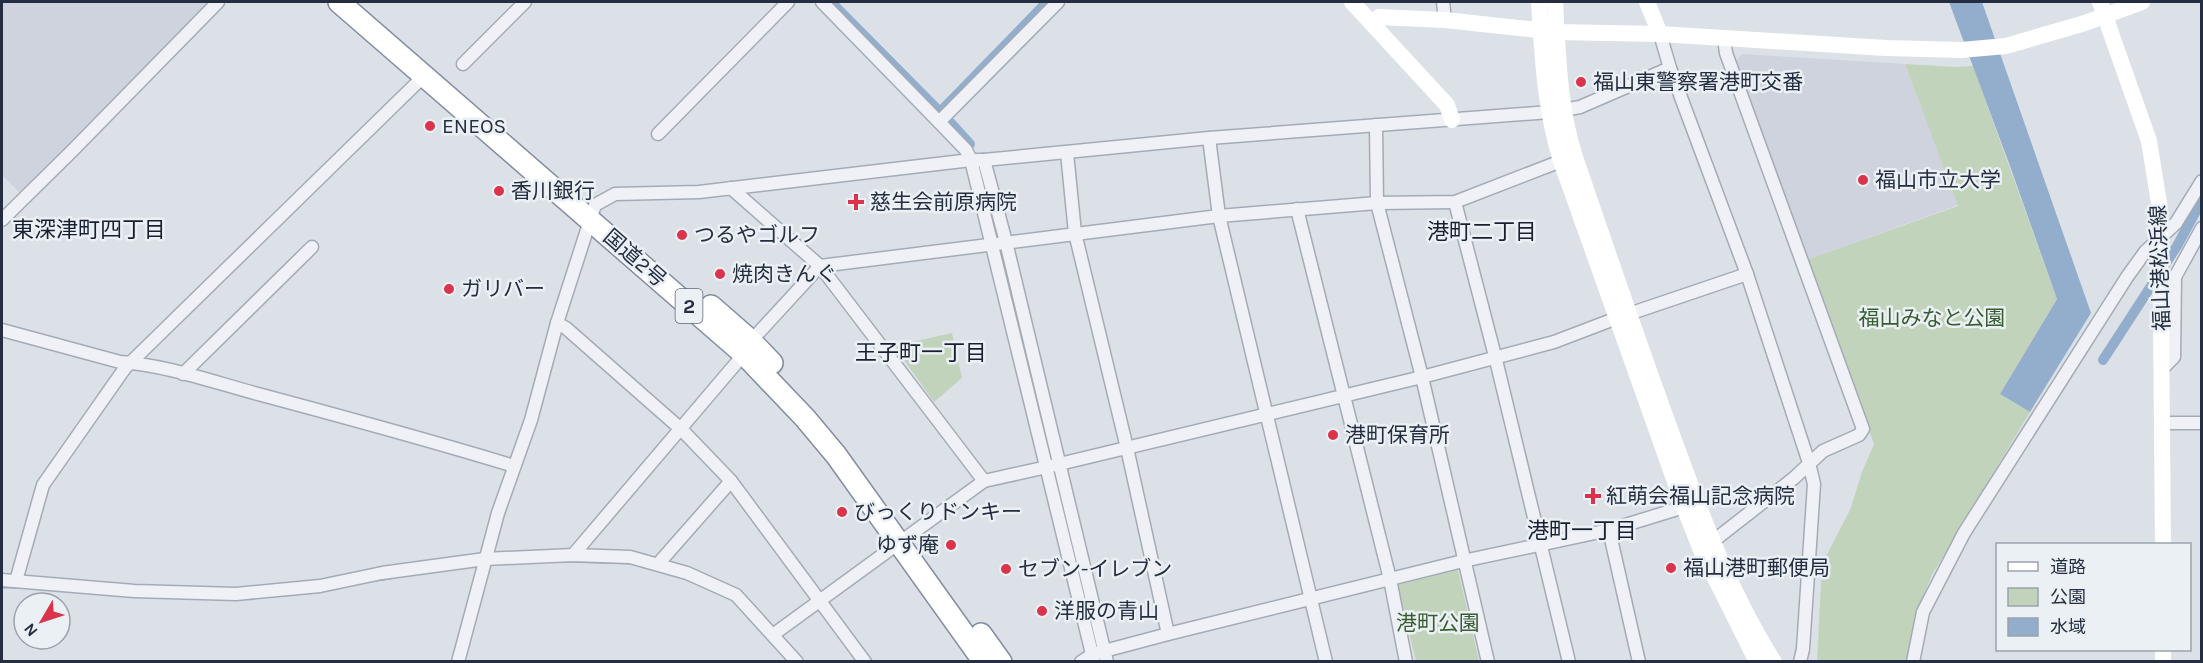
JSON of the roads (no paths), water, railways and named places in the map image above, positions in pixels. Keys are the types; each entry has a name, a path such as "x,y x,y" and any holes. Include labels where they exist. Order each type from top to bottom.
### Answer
{"highway":[{"name":"国道2号","path":"339,2 593,212"},
{"name":"国道2号","path":"359,2 593,212 748,347 819,413 849,450 903,540 984,662"},
{"name":"国道2号","path":"903,540 1001,662"}],"street":[{"path":"2,220 218,2"},
{"path":"463,64 525,2"},
{"path":"658,134 788,2"},
{"path":"822,2 978,160 1100,655"},
{"path":"939,122 1058,2"},
{"path":"1352,2 1447,105 1452,120"},
{"path":"1443,2 1444,20"},
{"path":"1539,2 1549,31 1556,111 1554,138 1561,161 1712,542 1774,662"},
{"path":"1549,31 1555,2"},
{"path":"1647,2 1747,274 1814,484 1803,649 1800,662"},
{"path":"1372,22 1379,17 1444,20 1549,31 1660,34 1897,49 1961,50 2007,46 2085,23 2102,8 2142,2"},
{"name":"福山港松浜線","path":"2102,8 2149,141 2160,209 2163,543"},
{"path":"1712,542 1794,478 1823,451 1859,435 1863,429 1726,52 1724,38"},
{"path":"458,662 485,560 531,420 557,323 593,212 615,194 699,192 978,160 1209,138 1556,111 1580,107 1670,68"},
{"path":"16,581 43,485 130,363 425,75"},
{"path":"1556,111 1567,134 1683,507 1701,550 1755,661"},
{"path":"1376,125 1377,203 1422,377 1488,662"},
{"path":"1209,138 1219,216 1326,662"},
{"path":"1067,153 1076,233 1168,634"},
{"path":"573,555 682,429 748,347 820,266 1076,233 1297,208 1377,203 1455,202 1561,161"},
{"path":"1913,662 1923,612 1964,533 2127,277 2145,252 2176,223 2202,181"},
{"path":"731,188 820,266 984,481"},
{"path":"1455,202 1569,662"},
{"path":"1297,208 1390,579 1406,662"},
{"path":"2163,368 2174,357 2175,276 2202,228"},
{"path":"183,374 312,248"},
{"path":"774,634 984,481 1422,377 1554,342 1622,316 1747,274"},
{"path":"557,323 566,328 682,429 731,481 864,662"},
{"path":"2,330 120,362 183,374 397,431 514,466"},
{"path":"2163,423 2202,423"},
{"path":"658,564 731,481"},
{"path":"1081,662 1168,634 1463,561 1609,530 1683,507"},
{"path":"1609,530 1639,662"},
{"path":"2,580 134,591 236,594 320,586 382,573 485,560 573,555 630,557 687,573 736,595 774,634 797,662"}],"water":[{"path":"1949,2 1982,2 2091,313 2030,412 2000,394 2057,299"}],"waterway":[{"path":"831,2 940,112 1047,2"},
{"path":"950,122 970,144"},
{"path":"980,172 1018,317"},
{"path":"2103,360 2177,246 2202,200"},
{"path":"563,561 631,563"},
{"path":"376,580 391,578"},
{"path":"2,587 18,587"},
{"path":"273,596 314,592"},
{"path":"1088,606 1100,662"}],"place":[{"name":"福山東警察署港町交番","path":"1581,82"},
{"name":"ENEOS","path":"430,126"},
{"name":"福山市立大学","path":"1863,180"},
{"name":"香川銀行","path":"499,191"},
{"name":"慈生会前原病院","path":"856,202"},
{"name":"つるやゴルフ","path":"682,235"},
{"name":"焼肉きんぐ","path":"720,274"},
{"name":"ガリバー","path":"449,289"},
{"name":"港町保育所","path":"1333,435"},
{"name":"紅萌会福山記念病院","path":"1593,496"},
{"name":"びっくりドンキー","path":"842,512"},
{"name":"ゆず庵","path":"951,545"},
{"name":"福山港町郵便局","path":"1671,568"},
{"name":"セブン-イレブン","path":"1006,569"},
{"name":"洋服の青山","path":"1042,611"}],"district":[{"name":"東深津町四丁目","path":"89,229"},
{"name":"港町二丁目","path":"1482,231"},
{"name":"王子町一丁目","path":"921,352"},
{"name":"港町一丁目","path":"1582,530"}],"park label":[{"name":"福山みなと公園","path":"1932,318"},
{"name":"港町公園","path":"1438,623"}]}
